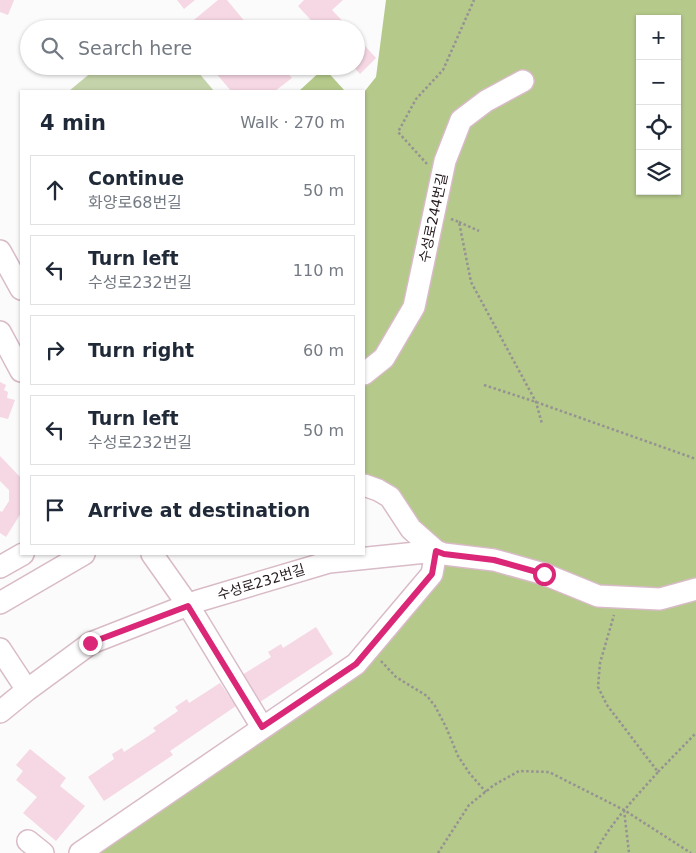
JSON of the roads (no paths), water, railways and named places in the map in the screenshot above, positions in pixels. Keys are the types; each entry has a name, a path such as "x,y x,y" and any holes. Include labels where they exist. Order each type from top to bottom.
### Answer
{"street":[{"name":"수성로244번길","path":"365,373 384,358 414,308 445,161 461,120 486,101 523,81"},
{"path":"0,251 20,287"},
{"path":"0,332 20,369"},
{"path":"365,485 390,497 411,529 436,551 444,554 494,560 544,574 598,596 660,599 696,589"},
{"path":"80,853 356,664 432,574 436,551"},
{"name":"수성로232번길","path":"0,712 90,643 198,601 329,562 436,551"},
{"path":"0,567 21,555"},
{"path":"0,603 82,555"},
{"path":"153,555 188,606 262,727"},
{"path":"0,650 27,690"}]}
